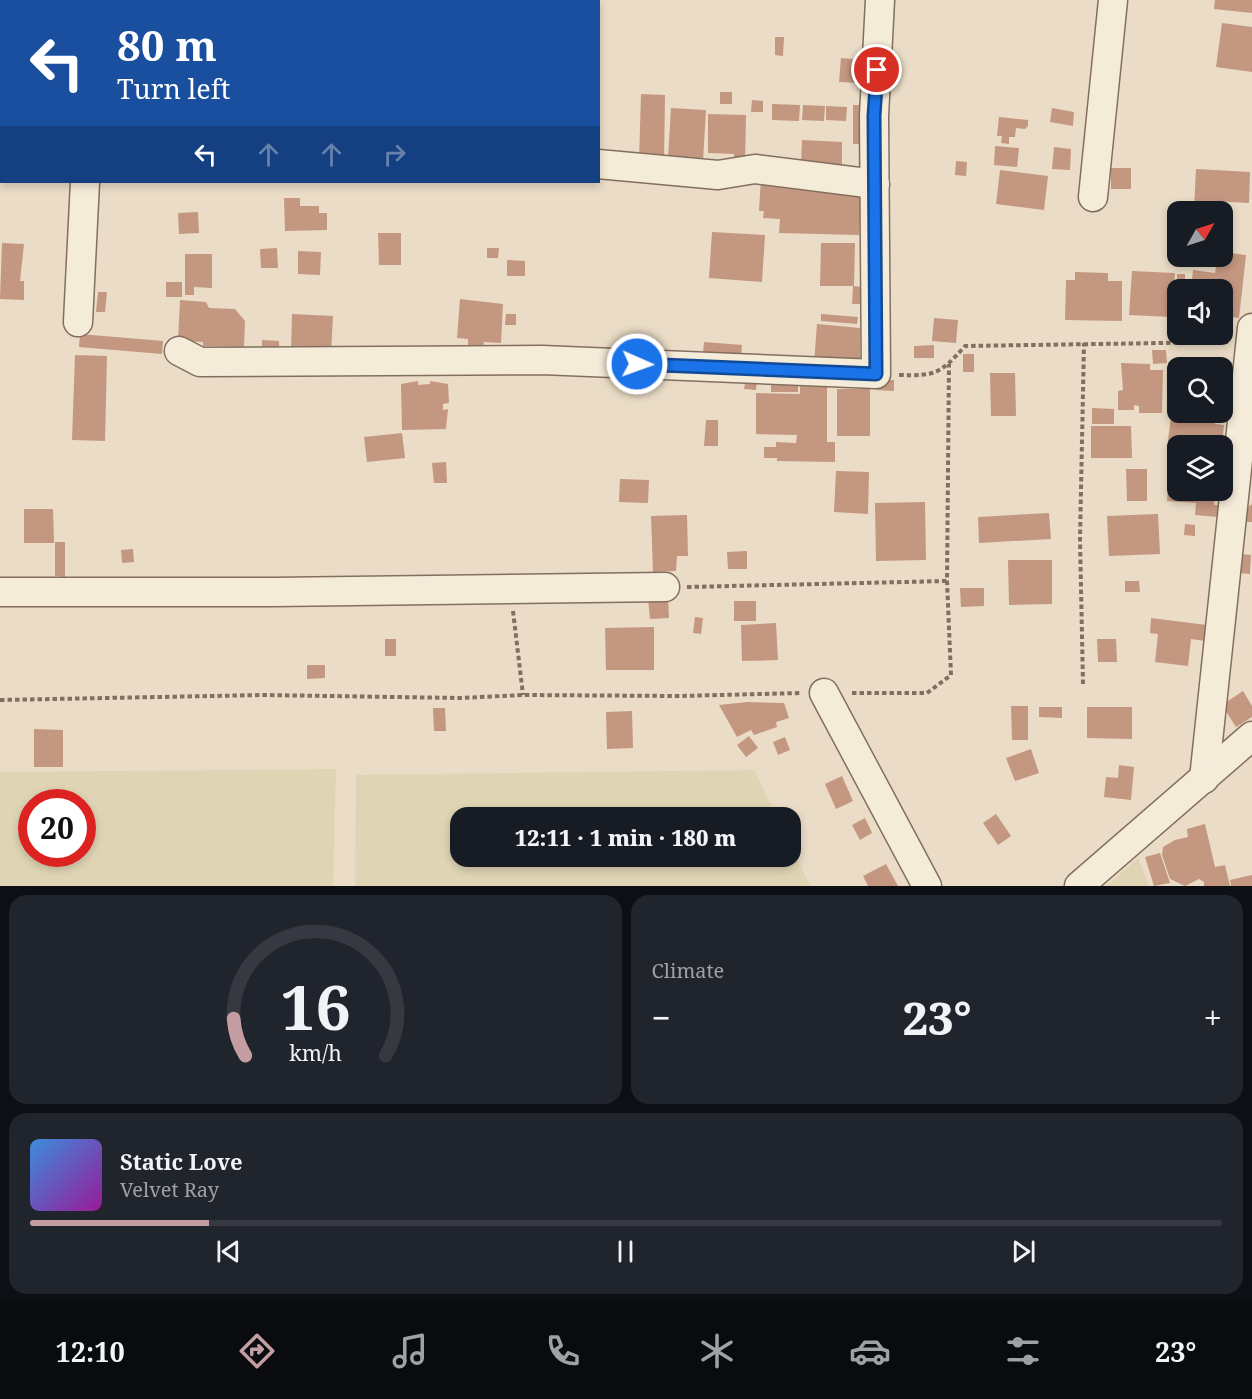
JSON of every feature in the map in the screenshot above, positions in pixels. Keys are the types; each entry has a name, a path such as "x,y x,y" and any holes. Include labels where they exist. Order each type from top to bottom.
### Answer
{"street":[{"path":"179,351 200,362 542,360 876,374 874,116 880,0"},
{"path":"1093,197 1113,0"},
{"path":"600,164 718,175 755,169 874,184"},
{"path":"78,322 86,183"},
{"path":"1204,779 1251,335"},
{"path":"0,591 274,592 665,587"},
{"path":"824,693 927,886"},
{"path":"1079,886 1252,736"}],"path":[{"path":"876,374 930,376 949,364 965,346 1251,335"},
{"path":"1083,684 1080,539 1084,343"},
{"path":"0,700 264,695 460,698 523,695 927,693 951,675 947,581 949,364"},
{"path":"513,609 523,695"}],"shaded area":[{"path":"336,769 333,886 0,886 0,772"},
{"path":"754,770 772,807 450,807 450,867 801,867 810,886 355,886 356,775"},
{"path":"1138,858 1149,886 1107,886"}],"building":[{"path":"1215,0 1252,0 1252,13 1214,9"},
{"path":"1222,23 1252,27 1252,72 1216,67"},
{"path":"775,37 784,37 783,56 775,55"},
{"path":"841,58 863,60 861,83 839,82"},
{"path":"720,92 732,92 732,104 720,104"},
{"path":"641,94 665,95 664,162 639,161"},
{"path":"752,100 763,101 763,112 751,112"},
{"path":"772,104 800,105 799,121 772,120"},
{"path":"803,105 825,106 824,121 802,120"},
{"path":"853,105 866,105 864,144 853,144"},
{"path":"826,106 847,107 846,121 826,120"},
{"path":"671,108 706,110 703,161 668,158"},
{"path":"1052,108 1074,112 1073,126 1050,122"},
{"path":"708,114 746,115 745,164 734,164 734,154 708,153"},
{"path":"999,117 1028,120 1028,126 1025,129 1016,128 1015,137 1009,137 1009,144 1001,143 1002,136 997,136"},
{"path":"802,140 842,142 842,168 801,166"},
{"path":"995,146 1019,148 1017,167 994,165"},
{"path":"1054,147 1071,149 1070,170 1052,169"},
{"path":"956,161 967,162 966,176 955,175"},
{"path":"1111,168 1131,168 1131,189 1111,189"},
{"path":"1196,169 1250,172 1249,203 1194,201"},
{"path":"1000,170 1048,176 1044,210 996,204"},
{"path":"761,178 861,195 859,235 779,233 780,219 763,218 764,211 759,211"},
{"path":"284,198 300,198 300,206 319,206 319,213 327,213 327,230 285,231"},
{"path":"198,212 199,233 179,234 178,213"},
{"path":"712,232 765,235 762,282 709,278"},
{"path":"378,233 401,233 401,265 379,265"},
{"path":"2,243 24,244 20,281 24,281 24,300 0,299"},
{"path":"821,243 855,243 854,286 820,286"},
{"path":"277,248 278,268 261,268 260,249"},
{"path":"487,248 499,248 498,258 487,258"},
{"path":"298,251 321,252 320,275 298,274"},
{"path":"1233,253 1246,255 1239,318 1233,317 1233,279 1192,279 1193,270 1215,273 1216,267 1233,267"},
{"path":"185,254 212,254 212,288 194,287 194,295 185,295"},
{"path":"507,260 525,261 525,276 507,276"},
{"path":"1132,271 1175,273 1175,279 1167,279 1167,317 1129,315"},
{"path":"1075,272 1108,273 1108,281 1122,281 1122,321 1065,320 1066,280 1075,280"},
{"path":"1177,274 1185,274 1185,279 1177,279"},
{"path":"166,282 182,282 182,297 166,297"},
{"path":"853,286 862,287 862,304 852,304"},
{"path":"98,292 107,292 105,312 96,312"},
{"path":"460,299 503,304 501,343 484,342 483,347 468,346 468,339 457,338"},
{"path":"180,300 206,302 209,308 235,309 245,321 244,347 203,346 203,342 178,341"},
{"path":"292,314 333,316 331,354 291,352"},
{"path":"506,314 516,314 516,325 505,325"},
{"path":"821,314 858,317 857,324 821,321"},
{"path":"934,318 958,320 956,343 932,341"},
{"path":"817,324 860,328 860,370 814,363"},
{"path":"80,334 163,341 162,354 79,347"},
{"path":"262,340 279,341 279,355 262,355"},
{"path":"704,342 742,345 740,367 702,363"},
{"path":"934,345 934,358 914,358 914,346"},
{"path":"1152,350 1166,350 1167,363 1153,364"},
{"path":"963,354 974,354 974,372 963,372"},
{"path":"75,355 107,356 105,441 72,440"},
{"path":"1121,363 1150,364 1150,370 1163,370 1162,413 1139,413 1139,406 1134,405 1134,410 1118,410 1118,391 1123,390"},
{"path":"990,373 1015,373 1016,416 991,416"},
{"path":"746,378 757,379 756,390 744,389"},
{"path":"771,378 798,378 798,392 771,392"},
{"path":"876,380 894,380 894,391 876,390"},
{"path":"418,381 418,385 430,384 430,381 448,384 449,403 443,404 443,410 448,409 446,429 402,430 401,384"},
{"path":"800,386 827,387 827,442 835,442 835,462 777,461 777,458 764,458 764,447 776,447 776,442 796,443 797,435 756,434 756,393 800,394"},
{"path":"837,389 870,389 870,436 837,436"},
{"path":"1092,408 1114,409 1114,424 1092,424"},
{"path":"706,420 718,420 718,446 704,446"},
{"path":"1170,423 1224,425 1223,435 1169,435"},
{"path":"1091,426 1131,426 1132,458 1091,458"},
{"path":"402,433 405,458 367,462 364,437"},
{"path":"446,462 447,483 434,483 432,463"},
{"path":"1126,469 1147,469 1147,501 1127,501"},
{"path":"836,471 869,472 868,514 834,512"},
{"path":"620,479 649,480 648,503 619,502"},
{"path":"1167,501 1214,501 1214,505 1218,505 1217,517 1195,515 1196,503"},
{"path":"925,502 926,560 876,561 875,503"},
{"path":"1252,504 1252,522 1240,522 1240,513"},
{"path":"24,509 53,509 54,543 24,543"},
{"path":"1049,513 1051,539 979,543 978,517"},
{"path":"1158,514 1160,554 1109,556 1107,516"},
{"path":"687,515 688,556 677,556 676,571 653,572 651,516"},
{"path":"1185,524 1195,525 1195,536 1184,535"},
{"path":"55,542 65,542 65,577 55,576"},
{"path":"133,549 134,562 122,563 121,550"},
{"path":"747,551 747,569 728,569 727,552"},
{"path":"1241,554 1251,555 1250,574 1239,573"},
{"path":"1008,560 1052,560 1052,604 1009,605"},
{"path":"1125,581 1139,581 1140,592 1125,592"},
{"path":"960,588 984,588 984,606 961,607"},
{"path":"668,597 669,618 650,619 648,598"},
{"path":"734,601 756,601 756,621 734,621"},
{"path":"695,617 703,618 701,634 693,633"},
{"path":"1151,618 1207,625 1205,641 1191,639 1188,666 1155,662 1158,634 1150,633"},
{"path":"776,623 778,660 742,661 741,625"},
{"path":"654,627 654,670 606,670 605,628"},
{"path":"385,639 396,639 396,656 385,656"},
{"path":"1097,639 1116,639 1117,662 1098,662"},
{"path":"307,665 325,665 325,678 307,679"},
{"path":"1243,691 1252,706 1252,717 1236,727 1222,705"},
{"path":"747,702 784,703 789,718 776,722 777,727 754,735 751,730 737,737 719,705"},
{"path":"1011,706 1028,706 1028,740 1012,740"},
{"path":"1039,707 1062,707 1062,718 1039,717"},
{"path":"1087,707 1132,707 1132,739 1087,738"},
{"path":"433,708 445,708 446,731 434,731"},
{"path":"632,711 633,748 607,749 606,712"},
{"path":"34,729 63,730 63,767 34,767"},
{"path":"749,736 758,748 746,757 737,745"},
{"path":"785,737 790,750 778,755 773,742"},
{"path":"1031,749 1039,773 1015,781 1006,758"},
{"path":"1119,765 1134,767 1131,800 1104,797 1106,777 1118,778"},
{"path":"842,776 853,801 836,809 825,784"},
{"path":"996,814 1011,836 998,845 983,823"},
{"path":"865,818 872,833 860,840 852,825"},
{"path":"1205,824 1215,867 1225,865 1230,886 1204,886 1204,882 1199,879 1185,886 1170,879 1162,855 1163,847 1175,840 1188,837 1187,829"},
{"path":"1160,853 1170,883 1154,886 1145,857"},
{"path":"886,864 898,886 868,886 863,876"},
{"path":"1252,875 1252,886 1231,886 1230,880"}],"route":[{"path":"637,364 876,374 874,116 877,70"}]}
